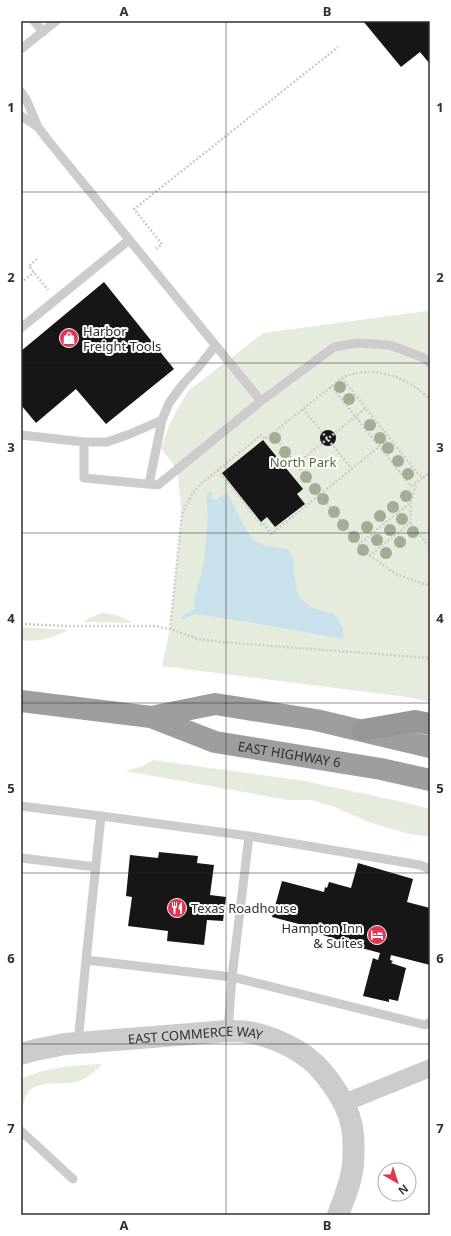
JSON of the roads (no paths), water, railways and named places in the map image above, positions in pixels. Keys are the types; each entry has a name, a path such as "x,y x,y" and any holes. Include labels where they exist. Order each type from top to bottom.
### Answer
{"highway":[{"name":"EAST HIGHWAY 6","path":"21,701 151,717 214,742 381,769 430,780"},
{"name":"EAST HIGHWAY 6","path":"151,717 215,704 316,720 430,747"},
{"path":"363,730 415,721 430,724"}],"street":[{"name":"EAST COMMERCE WAY","path":"21,1054 65,1044 228,1031 254,1033 283,1043 308,1058 329,1080 344,1103 351,1123 353,1144 351,1178 338,1215"},
{"path":"344,1103 430,1068"}],"lane":[{"path":"34,21 43,32"},
{"path":"21,49 56,21"},
{"path":"21,92 26,99 38,127 261,401"},
{"path":"21,116 38,127"},
{"path":"21,328 129,240"},
{"path":"84,442 84,478 158,485 261,401 334,347 357,343 390,344 430,362"},
{"path":"149,484 162,420 169,403 182,384 197,369 215,346"},
{"path":"21,435 84,442 107,442 162,420"},
{"path":"21,806 249,836 420,865 430,869"},
{"path":"78,1043 101,816"},
{"path":"228,1031 232,977 249,836"},
{"path":"21,858 96,867"},
{"path":"86,960 232,977 425,1025 430,1022"},
{"path":"21,1131 73,1179"}],"water":[{"path":"211,491 212,499 216,500 222,495 228,494 247,531 254,540 261,544 288,549 294,561 294,575 298,596 312,608 334,614 343,628 343,639 195,614 182,620 180,618 194,609 195,597 204,561 208,515 206,497 208,492"}],"place":[{"name":"Harbor Freight Tools","path":"69,338"},
{"name":"Texas Roadhouse","path":"177,908"},
{"name":"Hampton Inn & Suites","path":"377,935"}],"park label":[{"name":"North Park","path":"303,462"}]}
